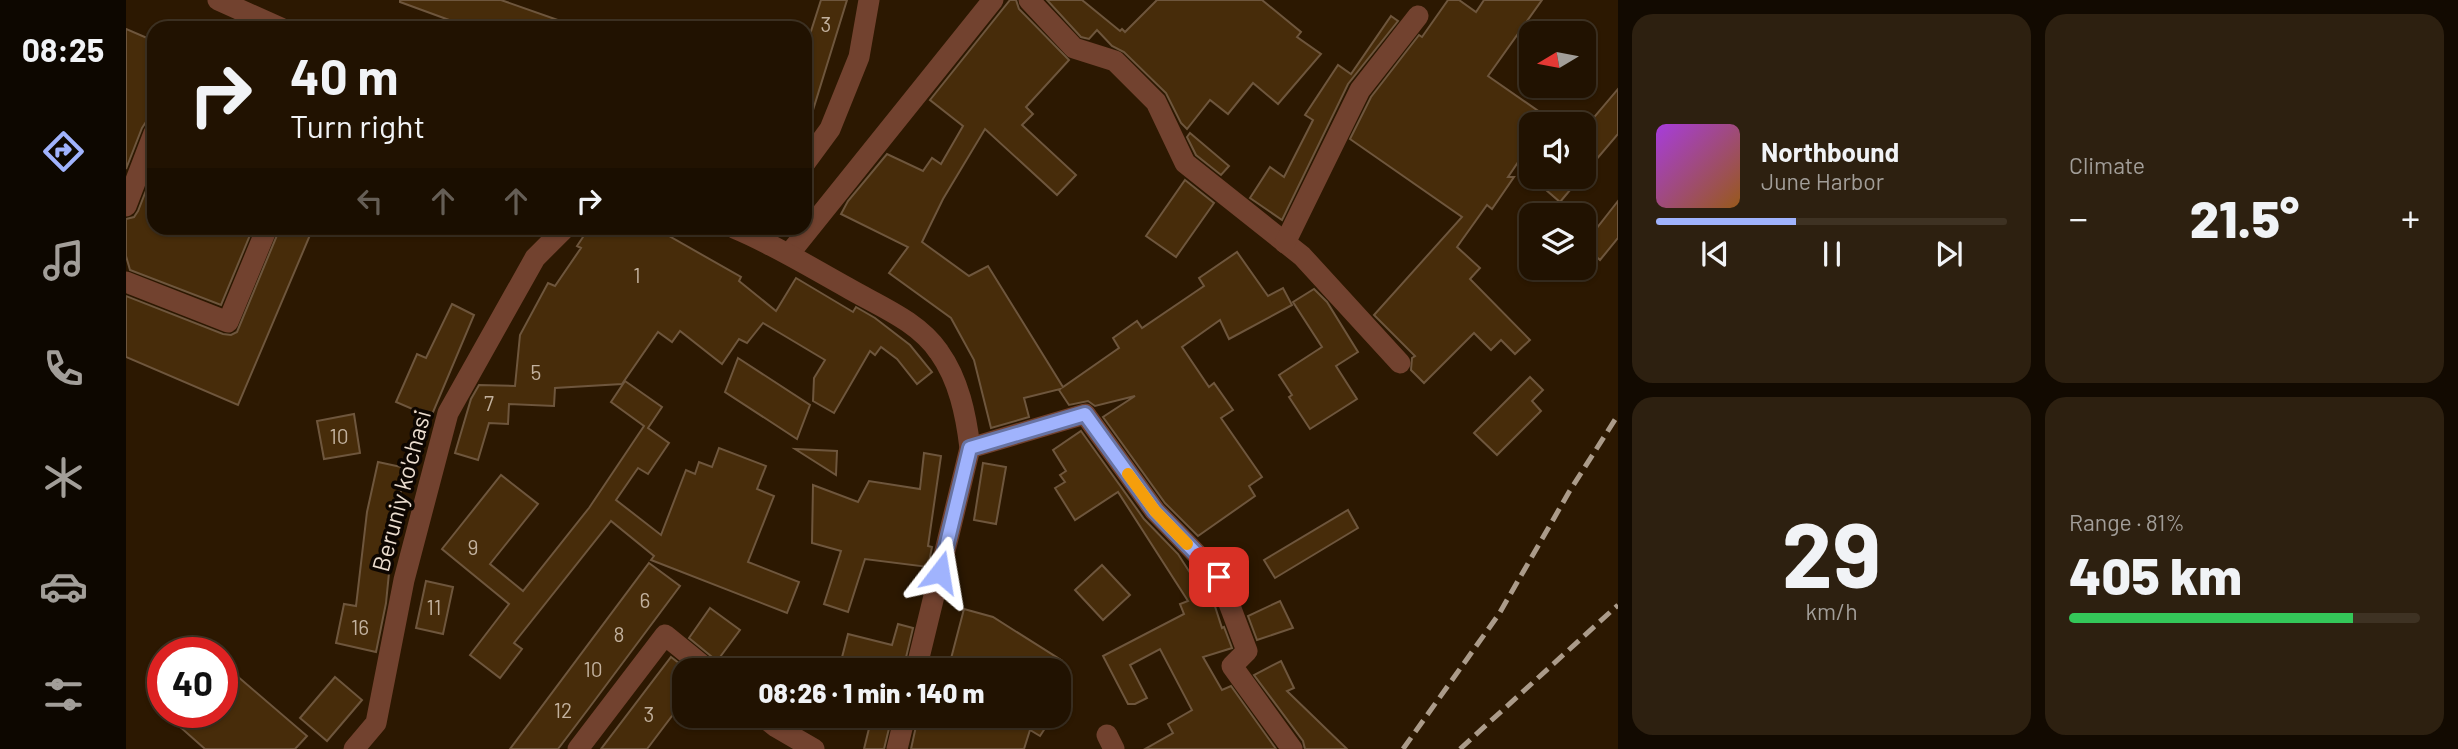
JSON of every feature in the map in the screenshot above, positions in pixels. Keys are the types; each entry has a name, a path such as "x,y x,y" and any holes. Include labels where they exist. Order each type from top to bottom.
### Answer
{"street":[{"path":"218,0 265,21"},
{"path":"812,153 830,129 859,57 869,0"},
{"path":"812,225 993,0"},
{"path":"1029,0 1074,48 1115,61 1156,102 1185,163 1302,256 1400,363"},
{"path":"1285,243 1360,90 1418,16"},
{"path":"126,206 147,151"},
{"path":"126,282 228,322 264,235"},
{"name":"Beruniy ko'chasi","path":"354,749 376,723 404,580 448,414 535,258 558,235"},
{"path":"756,235 916,327 939,352 954,380 965,411 970,448 919,658"},
{"path":"789,254 804,235"},
{"path":"970,448 1085,414 1155,511 1219,577 1247,651 1232,666 1292,749"},
{"path":"578,749 665,635 693,658"},
{"path":"778,728 814,749"},
{"path":"897,749 902,728"}],"building":[{"path":"501,0 561,21 452,21 400,2"},
{"path":"821,0 847,0 812,113 812,28"},
{"path":"1010,0 1016,0 1019,9 1069,60 1026,107 1033,114 1022,125 1076,175 1057,195 985,129 943,199 922,242 969,276 988,266 1063,387 1119,348 1113,338 1137,321 1142,328 1204,286 1199,278 1237,252 1268,296 1283,288 1292,305 1229,339 1220,320 1182,347 1209,387 1214,383 1233,410 1221,418 1262,477 1249,486 1255,496 1198,536 1165,503 1103,417 1135,396 1095,406 1088,401 1069,405 1060,389 1024,398 1029,417 991,428 974,360 951,318 889,273 908,247 841,214 848,201 887,154 923,171 932,158 941,164 963,126 930,100"},
{"path":"1047,0 1082,0 1120,31 1122,29 1125,32 1157,0 1262,0 1301,32 1297,37 1321,54 1278,104 1253,83 1228,114 1210,100 1187,129 1181,123 1166,93 1124,52 1112,46 1097,30 1089,39 1081,37"},
{"path":"1448,0 1459,0 1476,12 1484,0 1542,0 1527,21 1519,21 1519,32 1488,76 1540,112 1519,112 1519,161 1508,177 1514,177 1492,209 1487,205 1457,247 1480,268 1470,279 1530,340 1515,354 1501,340 1491,350 1474,333 1424,383 1411,370 1412,358 1415,356 1374,315 1462,217 1350,139 1371,97 1419,35 1422,37"},
{"path":"1391,16 1398,21 1348,84 1282,220 1250,198 1270,167 1284,177 1313,120 1305,115 1338,65 1351,74"},
{"path":"126,29 147,38 147,122 126,169"},
{"path":"1618,89 1618,134 1596,160 1596,115"},
{"path":"1190,133 1229,166 1221,175 1196,155 1187,137"},
{"path":"1185,180 1214,203 1176,257 1146,236"},
{"path":"147,188 147,235 250,235 221,305 130,270 126,256 126,219 134,217"},
{"path":"1545,189 1571,189 1560,202"},
{"path":"1618,201 1618,238 1600,260 1596,256 1596,229"},
{"path":"277,235 310,235 238,405 126,357 126,296 223,334 231,335 237,332"},
{"path":"584,235 667,235 741,277 739,281 776,311 796,278 853,312 856,307 875,318 910,345 932,372 917,384 897,359 881,347 875,355 870,351 834,413 813,401 814,378 825,360 763,323 747,343 739,339 722,364 680,331 672,342 658,332 622,384 555,388 554,406 509,404 508,424 489,423 478,460 455,453 471,399 479,385 515,386 520,335 548,283 555,286 581,248 577,246"},
{"path":"1314,289 1327,302 1358,352 1336,366 1357,399 1310,429 1289,397 1292,395 1279,375 1322,347 1293,302"},
{"path":"452,304 474,315 431,417 396,402 417,354 426,358"},
{"path":"738,358 810,405 797,439 725,392"},
{"path":"1530,377 1543,390 1532,401 1541,411 1497,455 1474,433"},
{"path":"625,381 662,407 648,428 669,443 648,474 638,468 616,500 661,535 686,470 695,474 699,462 712,467 719,448 766,466 757,489 774,496 748,562 799,582 787,613 651,560 654,556 611,521 514,643 522,649 500,678 470,655 509,604 442,549 501,475 538,504 490,564 523,591 589,508 644,426 611,402"},
{"path":"354,414 360,453 324,459 317,421"},
{"path":"1081,431 1144,519 1178,554 1205,596 1211,594 1232,648 1203,657 1222,690 1231,686 1276,749 1145,749 1173,733 1168,724 1192,710 1160,649 1130,665 1147,698 1135,704 1128,704 1103,656 1184,614 1180,604 1188,601 1118,492 1075,520 1055,488 1065,482 1060,475 1066,471 1053,450"},
{"path":"795,449 837,451 836,475"},
{"path":"924,453 941,456 928,546 932,547 928,567 865,559 848,612 824,604 841,551 812,543 813,485 858,502 869,481 920,489"},
{"path":"378,462 406,468 394,523 386,603 376,652 336,643 344,604 356,606 367,512"},
{"path":"983,463 1006,467 996,524 974,520"},
{"path":"1348,510 1358,528 1275,578 1264,560"},
{"path":"649,563 680,586 589,708 558,749 510,749"},
{"path":"1102,565 1130,595 1103,620 1075,590"},
{"path":"426,581 453,587 443,634 416,628"},
{"path":"1280,601 1293,628 1257,640 1248,616"},
{"path":"710,608 740,630 719,658 713,658 689,638"},
{"path":"964,609 993,617 1058,658 951,658"},
{"path":"898,624 913,628 906,658 842,658 848,634 892,645"},
{"path":"672,658 672,716 647,749 601,749"},
{"path":"1281,661 1294,688 1287,691 1347,749 1305,749 1303,741 1254,675"},
{"path":"238,677 307,736 295,749 205,749 181,728 238,728"},
{"path":"335,677 362,700 327,741 300,718"},
{"path":"869,728 889,728 884,749 864,749"},
{"path":"916,728 1045,728 1040,736 1030,730 1024,749 911,749"}],"railway":[{"path":"1403,749 1499,614 1569,492 1618,415"},
{"path":"1460,749 1618,605"}],"slow traffic":[{"path":"1128,474 1155,511 1187,544"}],"route":[{"path":"940,572 970,448 1085,414 1155,511 1219,577"}]}
